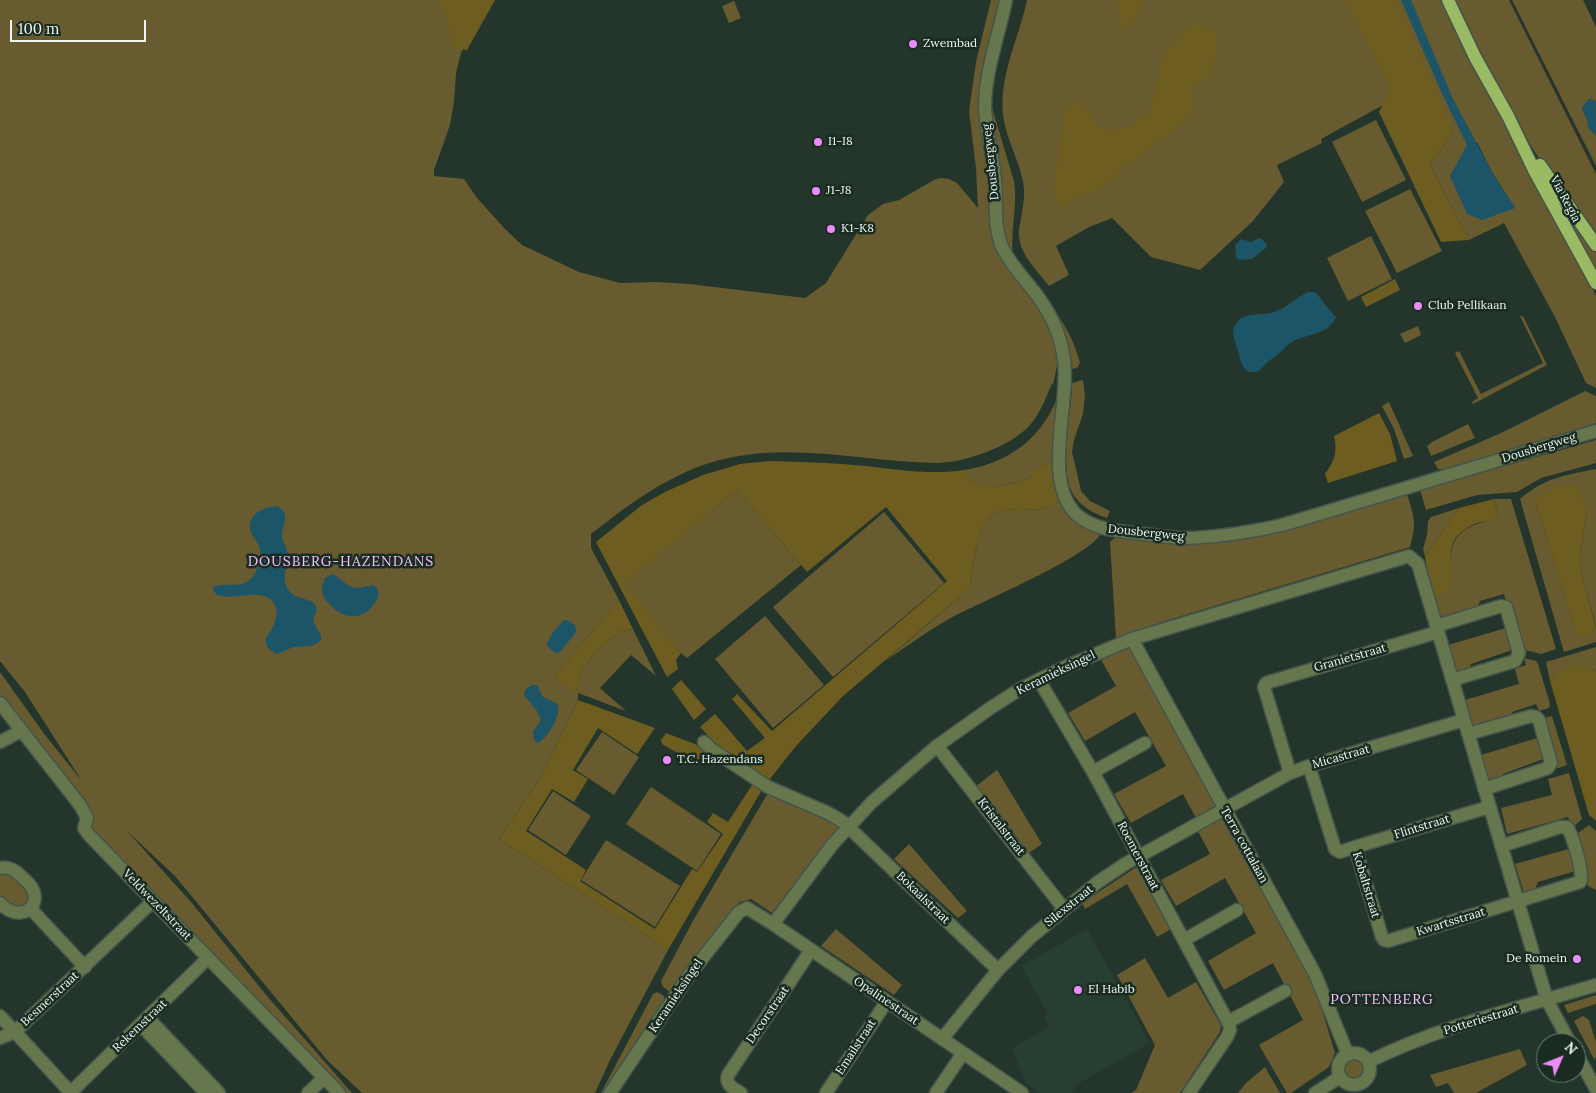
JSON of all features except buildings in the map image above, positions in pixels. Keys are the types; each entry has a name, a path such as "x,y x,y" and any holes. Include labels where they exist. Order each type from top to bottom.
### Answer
{"main road":[{"name":"Via Regia","path":"1448,0 1475,57 1513,126 1534,170 1596,283"},
{"name":"Via Regia","path":"1513,126 1569,209 1596,245"}],"street":[{"name":"Dousbergweg","path":"1006,0 986,89 986,126 996,183 996,228 1008,258 1044,306 1059,337 1064,359 1066,384 1060,433 1060,480 1061,488 1067,501 1081,518 1110,530 1169,537 1208,537 1239,533 1282,525 1596,431"},
{"name":"Keramieksingel","path":"773,924 845,824 885,789 937,746 989,709 1039,680 1090,656 1132,639 1405,556 1409,556 1418,564 1437,629"},
{"name":"Granietstraat","path":"1290,773 1264,687 1266,683 1437,629 1501,606 1506,607 1519,653 1518,658 1515,661 1452,680"},
{"path":"1437,629 1547,1000 1565,1033"},
{"name":"Terra cottalaan","path":"1132,639 1315,974 1348,1054"},
{"name":"Roemerstraat","path":"1039,680 1093,772 1228,1022"},
{"name":"Veldwezeltstraat","path":"0,704 80,805 87,818 84,828 89,835 329,1087"},
{"path":"1468,734 1531,716 1540,720 1551,763 1548,768 1484,789"},
{"name":"Micastraat","path":"1224,809 1290,773 1464,720"},
{"path":"0,742 21,731"},
{"name":"Bokaalstraat","path":"704,742 711,749 768,787 828,813 845,824 998,970"},
{"path":"1093,772 1146,743"},
{"name":"Kristalstraat","path":"937,746 1064,910"},
{"name":"Kobaltstraat","path":"1309,766 1335,849 1340,852 1355,847 1384,940"},
{"name":"Flintstraat","path":"1355,847 1490,807"},
{"name":"Silexstraat","path":"942,1039 998,970 1031,937 1064,910 1111,873 1224,809"},
{"name":"Kwartsstraat","path":"1384,940 1388,941 1580,882 1582,876 1572,838 1566,827 1560,827 1501,846"},
{"path":"0,868 14,870 33,889 34,900 30,908 19,914 12,913 0,903"},
{"name":"Besmerstraat","path":"15,1032 153,901"},
{"name":"Besmerstraat","path":"30,908 85,966"},
{"name":"Keramieksingel","path":"610,1093 706,953 739,912 750,909"},
{"name":"Opalinestraat","path":"750,909 1022,1093"},
{"path":"1184,940 1238,910"},
{"name":"Decorstraat","path":"741,1093 728,1084 726,1080 728,1075 811,950"},
{"name":"Rekemstraat","path":"70,1093 208,958"},
{"name":"Potteriestraat","path":"1368,1062 1429,1036 1596,985"},
{"path":"1189,1093 1227,1037 1230,1030 1228,1022 1285,991"},
{"name":"Emailstraat","path":"826,1093 887,1001"},
{"path":"0,1016 70,1093"},
{"path":"144,1022 206,1093"},
{"path":"144,1022 220,1093"},
{"path":"0,1038 15,1032"},
{"path":"936,1093 963,1053"},
{"path":"1348,1054 1359,1054 1368,1062 1369,1074 1365,1088 1349,1085 1340,1077 1339,1063 1348,1054"},
{"path":"1586,1071 1596,1089"},
{"path":"1316,1093 1340,1077"},
{"path":"308,1093 329,1087"}],"shaded area":[{"path":"0,0 488,0 461,53 456,73 450,125 434,170 434,176 464,179 477,198 522,245 579,272 620,283 656,282 689,284 805,298 826,283 868,215 883,204 899,200 941,178 957,183 978,208 976,168 969,111 976,62 991,0 1001,0 988,54 991,221 1043,309 1059,356 1053,385 1052,383 1033,421 1021,434 998,447 972,457 947,462 911,462 788,452 739,456 718,461 698,467 660,485 625,508 591,534 591,548 619,600 556,674 554,680 577,692 581,670 598,650 620,631 633,629 656,676 631,655 600,688 626,711 578,693 578,700 541,777 499,839 668,950 610,1060 595,1093 362,1093 327,1060 175,876 127,831 191,902 267,996 352,1093 346,1093 90,829 91,811 86,801 0,695 0,672 45,735 82,781 25,692 0,661"},
{"path":"436,0 495,0 467,50 451,45 448,18"},
{"path":"1027,0 1443,0 1596,296 1596,388 1586,383 1555,317 1504,223 1469,240 1430,165 1453,132 1385,104 1321,139 1322,143 1277,165 1284,182 1253,221 1200,270 1151,257 1112,218 1089,227 1056,246 1069,275 1049,286 1028,260 1021,246 1019,230 1024,188 1003,115 1004,86 1007,71","holes":["1477,142 1492,172 1515,208 1450,176"]},
{"path":"1118,0 1144,0 1133,23 1126,29 1122,28"},
{"path":"1344,0 1397,0 1453,129 1453,132 1430,165 1469,240 1441,242 1379,112 1389,94 1389,84"},
{"path":"1453,0 1509,0 1596,174 1596,241 1533,149 1515,119"},
{"path":"1512,0 1583,0 1596,27 1596,101 1589,99 1582,108 1588,122 1588,127 1596,136 1596,166"},
{"path":"734,1 741,18 729,23 722,6"},
{"path":"1192,23 1215,28 1217,52 1210,77 1194,84 1191,115 1107,184 1090,194 1073,200 1062,210 1054,191 1063,119 1067,106 1077,102 1088,108 1096,125 1107,130 1130,127 1150,112 1163,55"},
{"path":"990,101 1014,181 1013,255 1002,222"},
{"path":"1376,120 1406,180 1362,202 1332,142"},
{"path":"1539,170 1596,250 1596,277"},
{"path":"1410,189 1442,251 1397,273 1365,211"},
{"path":"1371,236 1392,279 1348,301 1327,258"},
{"path":"1395,279 1400,290 1366,307 1361,297"},
{"path":"1053,308 1075,347 1080,363 1077,368 1071,369 1063,329"},
{"path":"1520,316 1524,318 1547,365 1473,404 1472,402 1478,398 1455,353 1459,351 1481,394 1543,363"},
{"path":"1418,326 1421,335 1405,343 1400,334"},
{"path":"1083,380 1085,395 1083,414 1072,452 1081,491 1090,501 1110,511 1107,518 1098,515 1078,501 1070,487 1067,474 1066,458 1072,383"},
{"path":"1060,391 1054,463 1037,468 1030,478 1000,486 985,487 972,480 965,470 997,461 1024,444 1035,434 1045,421"},
{"path":"1585,391 1596,396 1596,423 1555,437 1444,469 1438,469 1434,462 1501,433"},
{"path":"1389,402 1413,456 1404,459 1394,429 1382,406"},
{"path":"1379,413 1390,434 1397,461 1328,483 1325,474 1334,456 1336,447 1334,436"},
{"path":"1468,424 1475,438 1431,456 1427,446"},
{"path":"1596,440 1596,463 1541,478 1517,492 1477,495 1426,510 1420,490"},
{"path":"770,461 842,464 928,472 965,470 971,479 985,487 1000,486 1030,478 1036,469 1043,465 1054,463 1054,485 1060,501 1042,509 1006,510 992,515 986,522 977,544 970,588 843,696 796,746 769,780 721,749 700,727 715,714 747,751 765,738 732,699 737,694 772,731 947,581 886,507 807,572 737,490 625,583 681,653 676,660 678,669 667,677 596,542 642,505 665,492 703,475 740,464"},
{"path":"1596,469 1596,628 1596,642 1564,652 1520,499 1538,486 1555,478","holes":["1536,504 1587,510 1580,556 1582,575 1596,628 1593,631 1577,634"]},
{"path":"1571,485 1577,486 1587,510 1580,556 1582,575 1596,628 1582,636 1577,635 1536,504 1536,500 1548,492"},
{"path":"737,490 801,565 687,658 624,583"},
{"path":"1407,494 1414,520 1410,547 1165,621 1116,639 1110,542 1117,536 1175,542"},
{"path":"1494,499 1511,499 1556,649 1541,654 1521,649 1504,594 1480,601 1476,610 1440,620 1431,596 1445,592 1451,551 1455,541 1466,529 1498,516"},
{"path":"1494,499 1498,516 1492,520 1473,525 1457,536 1452,545 1451,582 1449,587 1446,592 1431,596 1425,556 1459,508"},
{"path":"1060,501 1101,533 1092,543 1055,567 949,619 885,661 970,588 977,544 986,522 992,515 1006,510 1042,509"},
{"path":"1459,508 1425,556 1423,549 1428,521 1431,517"},
{"path":"884,512 944,583 833,677 773,607"},
{"path":"619,600 633,629 620,631 598,650 581,670 577,693 554,680 556,674"},
{"path":"765,616 824,685 773,728 715,659"},
{"path":"1506,628 1512,650 1471,664 1467,673 1457,676 1448,645"},
{"path":"1130,646 1218,806 1196,818 1183,794 1131,823 1114,794 1166,766 1135,712 1085,741 1068,713 1116,686 1100,658"},
{"path":"1596,647 1596,672 1589,667 1559,671 1550,681 1546,662"},
{"path":"1524,658 1536,661 1538,664 1550,704 1549,708 1539,711 1536,704 1512,712 1509,720 1473,730 1465,700 1519,684 1515,669 1526,665"},
{"path":"1574,665 1589,667 1596,672 1596,821 1589,815 1550,681 1559,671"},
{"path":"681,680 706,709 694,720 672,689"},
{"path":"578,700 655,728 637,754 598,728 573,770 588,779 574,802 552,789 526,831 586,870 580,881 655,929 692,869 697,872 723,834 707,822 713,813 728,822 754,782 763,788 668,950 499,839 541,777"},
{"path":"1552,716 1567,765 1555,769 1541,719"},
{"path":"602,732 639,757 614,795 576,770"},
{"path":"666,733 695,744 705,750 694,766 681,755 662,744 661,740"},
{"path":"1537,738 1543,759 1503,774 1500,782 1490,785 1481,755"},
{"path":"997,770 1042,844 1029,853 986,796 982,796 975,787"},
{"path":"1569,773 1582,819 1572,828 1568,817 1507,834 1501,808 1552,795 1548,779"},
{"path":"651,787 721,834 697,871 626,824"},
{"path":"553,791 591,816 566,855 528,830"},
{"path":"768,793 841,825 772,913 751,899 740,902 673,991 670,992 663,987 661,981 694,919"},
{"path":"1225,817 1312,977 1335,1053 1329,1067 1291,1093 1287,1093 1259,1045 1303,1020 1273,963 1224,990 1208,961 1256,933 1225,878 1176,906 1161,880 1210,854 1198,831"},
{"path":"1589,825 1596,831 1596,890 1588,886 1574,836"},
{"path":"606,840 680,886 655,927 581,880"},
{"path":"909,844 967,911 958,918 894,859"},
{"path":"1572,848 1579,870 1538,882 1535,889 1524,893 1515,864"},
{"path":"1135,868 1140,870 1173,928 1157,937 1127,884 1085,909 1082,903"},
{"path":"7,872 28,890 29,901 24,907 10,906 0,896 0,874"},
{"path":"836,929 902,985 894,995 821,946"},
{"name":"El Habib","path":"1087,929 1150,1043 1079,1083 1071,1093 1041,1093 1026,1084 1012,1048 1049,1027 1044,1017 1048,1014 1021,966"},
{"path":"1145,958 1168,998 1196,982 1221,1025 1220,1032 1180,1093 1131,1093 1136,1090 1155,1045 1117,975"},
{"path":"657,992 663,995 666,1003 605,1093 601,1093 653,994"},
{"path":"1596,995 1596,1004 1568,1013 1564,1005"},
{"path":"1583,1016 1589,1020 1596,1042 1596,1057 1594,1059 1586,1044 1586,1033 1580,1033 1574,1021"},
{"path":"1520,1049 1527,1065 1476,1093 1454,1093 1448,1083 1436,1087 1430,1075"},
{"path":"1354,1060 1360,1063 1363,1069 1360,1075 1354,1078 1348,1075 1345,1069 1348,1063"},
{"path":"1265,1067 1280,1093 1238,1093 1245,1084"}],"water":[{"path":"1401,0 1411,0 1453,99 1492,172 1515,208 1482,220 1467,214 1450,176 1467,145"},
{"path":"1589,99 1596,101 1596,136 1588,128 1588,122 1582,108"},
{"path":"1260,238 1266,243 1267,247 1252,259 1239,260 1236,257 1235,245 1241,239 1251,242"},
{"path":"1308,292 1315,292 1336,317 1333,323 1322,331 1297,339 1259,371 1249,372 1246,370 1242,363 1233,332 1238,321 1245,316 1267,314 1276,311"},
{"path":"277,506 282,509 285,516 282,536 288,555 285,576 286,584 291,593 315,604 317,611 314,621 321,640 311,646 294,647 276,654 268,648 265,640 274,625 277,612 273,603 261,595 226,597 217,595 213,587 244,583 254,575 260,560 260,550 251,532 251,521 261,510"},
{"path":"333,574 350,586 358,588 372,585 376,587 379,594 375,603 364,614 357,616 343,614 336,610 325,599 322,592 325,578"},
{"path":"567,620 575,625 576,632 560,652 555,653 548,647 547,643 553,632 563,621"},
{"path":"532,685 537,685 543,697 558,704 556,720 545,737 537,743 534,740 533,732 541,720 537,711 524,695 525,690"}],"place":[{"name":"Zwembad","path":"913,44"},
{"name":"I1-I8","path":"818,142"},
{"name":"J1-J8","path":"816,191"},
{"name":"K1-K8","path":"831,229"},
{"name":"Club Pellikaan","path":"1418,306"},
{"name":"T.C. Hazendans","path":"667,760"},
{"name":"De Romein","path":"1577,959"},
{"name":"El Habib","path":"1078,990"}],"district":[{"name":"DOUSBERG-HAZENDANS","path":"341,562"},
{"name":"POTTENBERG","path":"1382,1000"}]}
